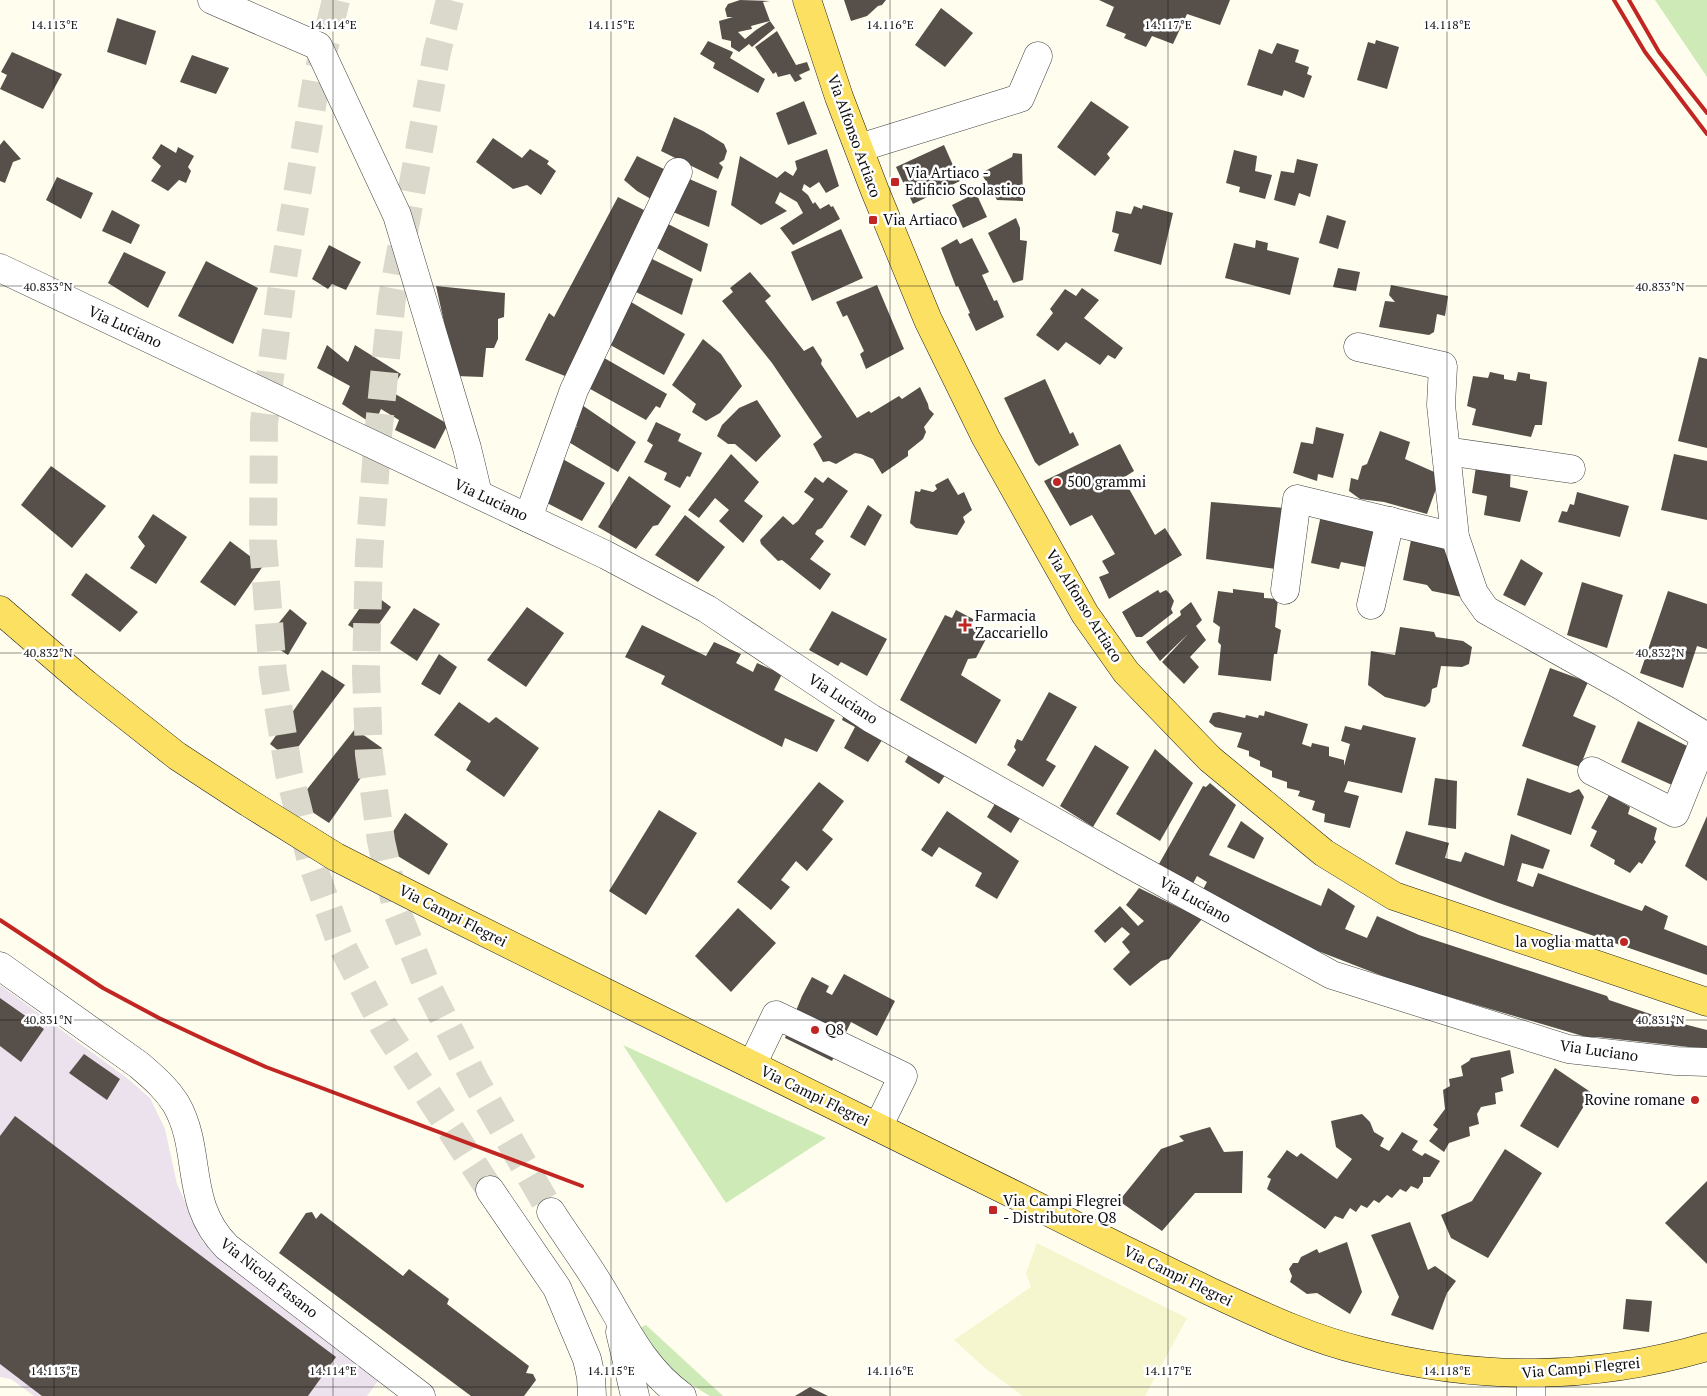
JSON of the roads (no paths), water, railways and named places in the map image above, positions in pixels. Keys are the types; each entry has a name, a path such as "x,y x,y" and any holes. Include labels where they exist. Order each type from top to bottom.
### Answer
{"main road":[{"name":"Via Alfonso Artiaco","path":"807,0 884,216 928,320 986,438 1085,614 1126,672 1210,759 1324,852 1394,896 1707,1002"},
{"name":"Via Campi Flegrei","path":"0,610 86,684 177,756 336,857 1145,1260 1294,1330 1362,1351 1531,1385 1632,1366 1707,1347"}],"street":[{"path":"212,0 318,46 397,215 467,448 478,494"},
{"path":"859,148 1020,98 1038,56"},
{"path":"528,518 574,390 678,172"},
{"name":"Via Luciano","path":"0,268 606,555 707,609 872,719 1124,861 1332,975 1568,1050 1676,1061 1707,1062"},
{"path":"1358,347 1443,366 1441,405 1455,537 1474,593 1486,610 1620,684 1707,736 1675,813 1592,771"},
{"path":"1446,451 1571,469"},
{"path":"1286,590 1297,499 1455,537"},
{"path":"1371,605 1390,521"},
{"name":"Via Nicola Fasano","path":"0,966 158,1080 176,1105 183,1121 198,1195 207,1221 216,1236 227,1247 421,1396"},
{"path":"752,1065 776,1015 903,1076 878,1127"},
{"path":"490,1190 557,1288 587,1359 591,1377 592,1396"},
{"path":"551,1212 600,1286 647,1363 657,1376 682,1396"},
{"path":"616,1314 635,1396"}],"tunnel":[{"path":"336,0 317,77 283,277 264,423 263,543 273,674 289,773 311,861 341,944 384,1027 490,1190"},
{"path":"450,0 437,52 392,298 378,436 369,556 366,672 369,754 381,841 397,912 427,986 476,1082 551,1212"}],"railway":[{"path":"1614,0 1645,52 1707,134"},
{"path":"1629,0 1659,52 1707,113"},
{"path":"0,920 103,988 159,1018 210,1042 266,1067 582,1186"}],"place":[{"name":"Via Artiaco - Edificio Scolastico","path":"895,182"},
{"name":"Via Artiaco","path":"873,220"},
{"name":"500 grammi","path":"1057,482"},
{"name":"Farmacia Zaccariello","path":"965,625"},
{"name":"la voglia matta","path":"1624,942"},
{"name":"Q8","path":"815,1030"},
{"name":"Rovine romane","path":"1695,1100"},
{"name":"Via Campi Flegrei - Distributore Q8","path":"993,1210"}]}
